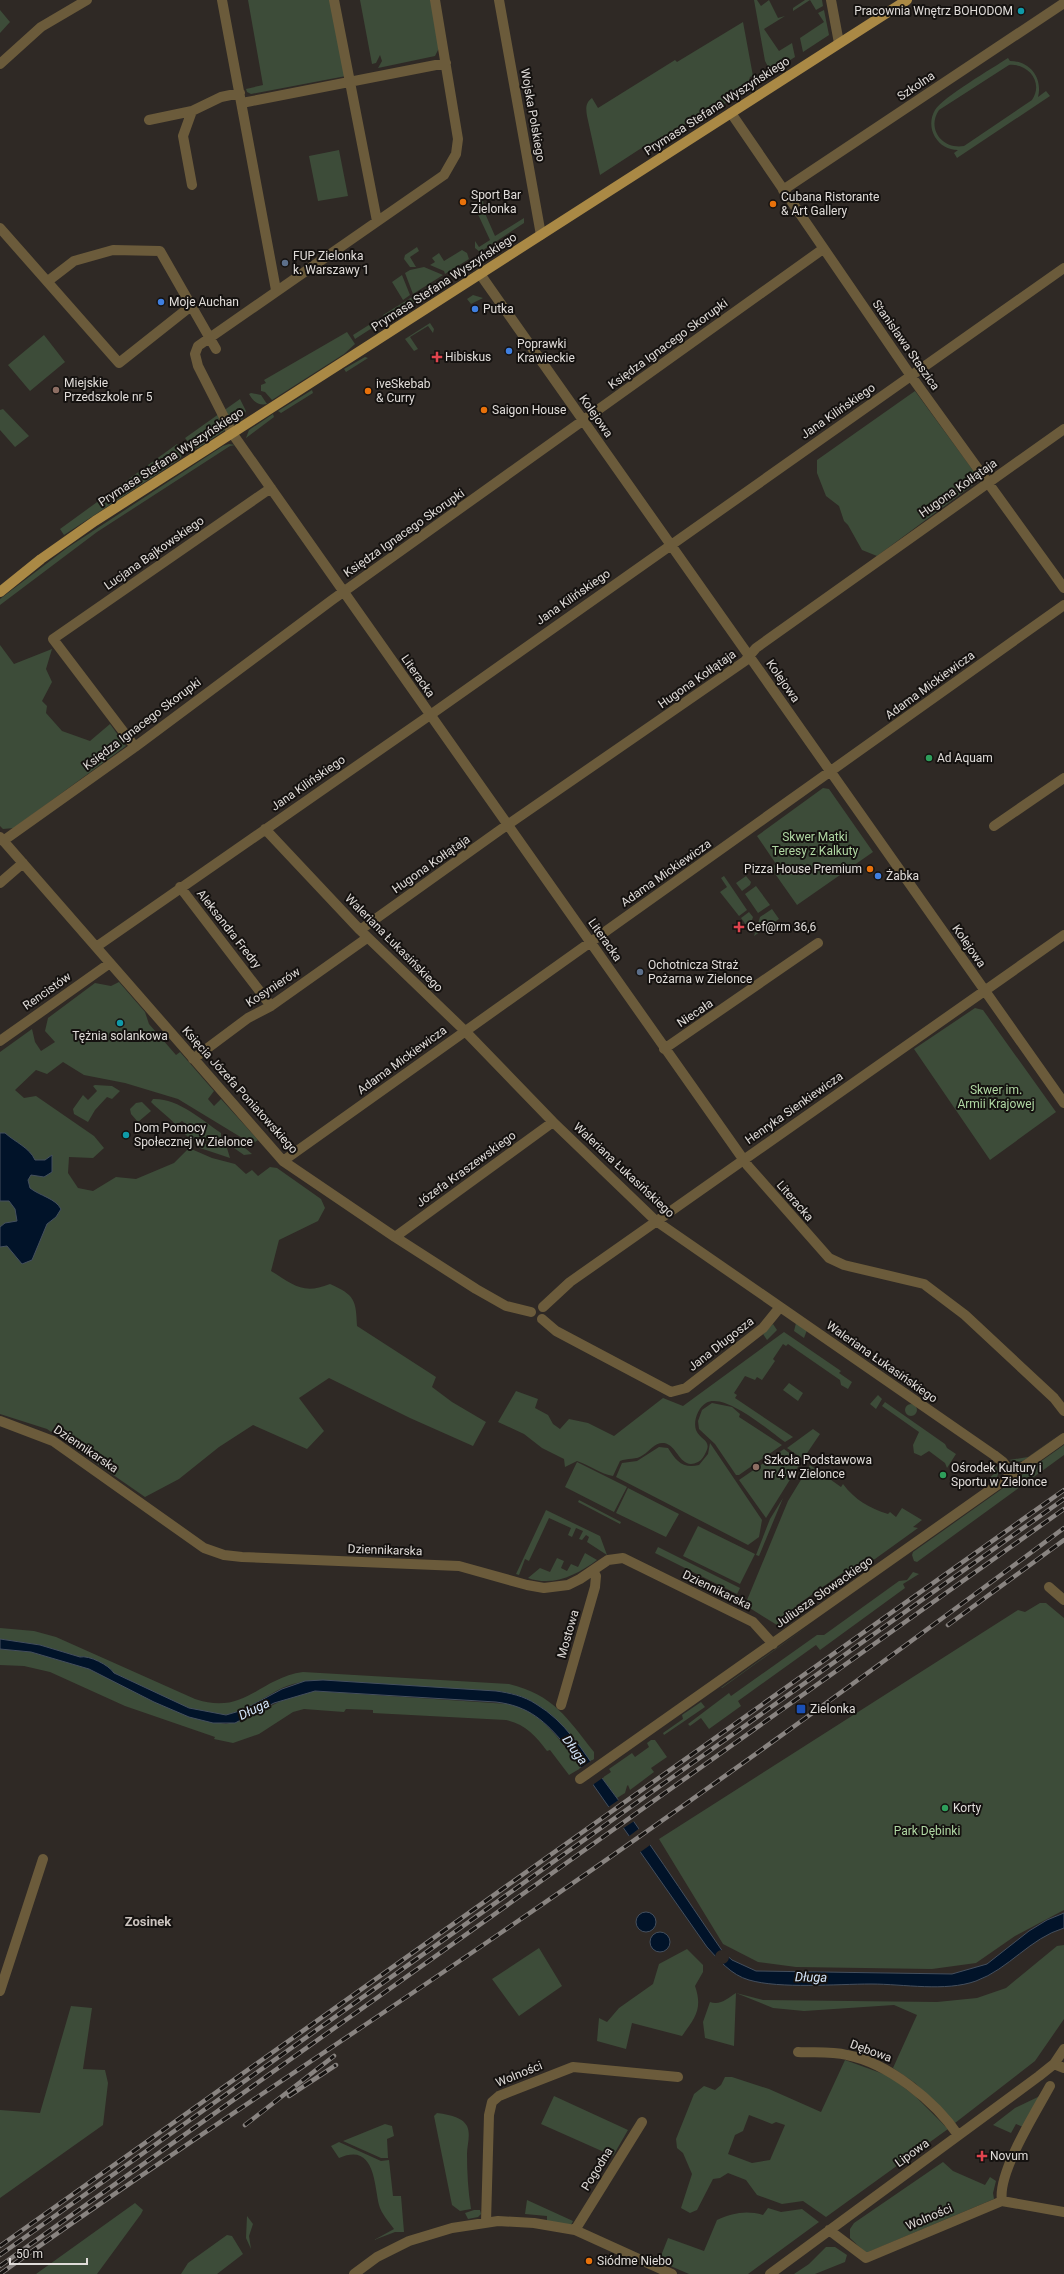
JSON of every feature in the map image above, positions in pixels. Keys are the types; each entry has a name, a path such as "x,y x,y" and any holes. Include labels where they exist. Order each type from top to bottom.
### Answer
{"main road":[{"name":"Prymasa Stefana Wyszyńskiego","path":"0,592 41,559 95,521 907,0"}],"street":[{"path":"0,64 41,27 87,0"},
{"path":"222,0 276,290"},
{"path":"334,0 376,221"},
{"path":"209,337 444,175 456,154 458,139 435,0"},
{"name":"Wojska Polskiego","path":"499,0 541,235"},
{"path":"831,0 839,43"},
{"name":"Szkolna","path":"783,190 1064,3"},
{"path":"149,120 192,111 221,97 241,98 446,62"},
{"path":"192,111 183,136 192,185"},
{"name":"Stanisława Staszica","path":"731,113 822,249 911,376 1064,588"},
{"path":"0,228 119,363 191,306"},
{"name":"Księdza Ignacego Skorupki","path":"2,839 135,747 344,592 822,249"},
{"path":"48,281 74,261 113,250 160,251 216,349"},
{"name":"Jana Kilińskiego","path":"96,947 180,887 430,715 670,544 1064,268"},
{"name":"Kolejowa","path":"480,274 1064,1103"},
{"name":"Literacka","path":"209,337 198,346 195,354 198,366 232,433 591,941 664,1049 743,1159 829,1258 844,1265 924,1284 965,1315 1054,1398 1064,1411"},
{"name":"Hugona Kołłątaja","path":"360,930 508,825 741,665 752,651 767,640 967,496 989,483 1064,429"},
{"name":"Lucjana Bajkowskiego","path":"135,747 52,639 271,488"},
{"name":"Adama Mickiewicza","path":"283,1161 1064,605"},
{"path":"994,826 1064,778"},
{"name":"Waleriana Łukasińskiego","path":"265,828 360,930 465,1031 553,1122 656,1221 994,1455 1003,1462 1012,1474"},
{"name":"Księcia Józefa Poniatowskiego","path":"2,839 283,1161 395,1237 498,1302 516,1310 531,1312"},
{"path":"0,883 22,863"},
{"name":"Aleksandra Fredry","path":"180,887 272,1006"},
{"name":"Henryka Sienkiewicza","path":"543,1307 566,1285 743,1159 1064,935"},
{"name":"Kosynierów","path":"193,1058 248,1018 272,1006 368,938"},
{"name":"Niecała","path":"664,1049 818,943"},
{"name":"Rencistów","path":"0,1041 110,963"},
{"name":"Józefa Kraszewskiego","path":"395,1237 553,1122"},
{"path":"535,1306 543,1307 546,1314 542,1320 533,1318 531,1312 535,1306"},
{"name":"Jana Długosza","path":"542,1320 556,1331 671,1392 686,1388 763,1328 780,1307"},
{"name":"Dziennikarska","path":"0,1421 36,1432 54,1441 191,1540 218,1554 242,1557 459,1566 527,1585 544,1588 568,1584 612,1559 626,1559 753,1622 773,1644"},
{"name":"Juliusza Słowackiego","path":"580,1779 1064,1438"},
{"name":"Mostowa","path":"561,1705 595,1587 596,1576 593,1570"},
{"path":"1050,1587 1064,1600"},
{"path":"0,1991 43,1859"},
{"name":"Lipowa","path":"770,2274 1039,2076 1054,2064 1064,2050"},
{"name":"Dębowa","path":"798,2052 847,2055 891,2072 946,2118 958,2135"},
{"path":"1054,2064 1064,2068"},
{"name":"Wolności","path":"486,2222 485,2214 489,2115 492,2102 499,2096 573,2068 678,2077"},
{"path":"1050,2086 1013,2156 1002,2189 1002,2201 1064,2212"},
{"name":"Pogodna","path":"575,2230 642,2122"},
{"name":"Wolności","path":"829,2230 866,2258 1002,2201"},
{"path":"354,2274 377,2257 409,2241 452,2228 486,2222 534,2223 575,2230 672,2274"}],"green space":[{"path":"248,0 331,0 346,76 251,94 247,92 246,89 263,85"},
{"path":"360,0 432,0 440,46 435,56 378,68 382,61 380,55 376,63 372,64"},
{"path":"754,0 757,0 761,6 769,0 778,18 785,16 764,29 779,51 792,43 795,57 771,72 765,61"},
{"path":"805,0 810,0 793,11 793,8"},
{"path":"810,0 822,0 823,6 816,10"},
{"path":"0,10 10,22 0,33"},
{"path":"824,10 829,35 803,52 800,38 824,22 818,13"},
{"path":"743,22 753,76 750,77 747,88 726,103 640,149 600,175 587,113 586,106 588,102 592,98 598,108 675,60 677,62"},
{"path":"1008,58 1010,61 1024,64 1029,67 1037,77 1039,83 1038,97 1046,91 1050,96 957,158 954,153 958,150 945,146 939,142 933,134 931,120 933,113 940,104 948,98","holes":["1009,65 1016,65 1028,70 1035,80 1036,87 1032,100 964,146 949,145 939,137 934,124 935,117 939,110"]},
{"path":"339,150 348,196 318,201 309,156"},
{"path":"483,199 484,211 495,236 524,218 524,223 480,252 475,248 475,241 479,247 490,240 475,208 481,204 480,201"},
{"path":"417,247 419,251 410,257 416,267 410,267 404,259 405,255"},
{"path":"462,250 467,253 469,259 445,274 444,271 430,265 435,262 432,258 439,253 444,261"},
{"path":"424,267 443,275 413,294 405,273 410,270"},
{"path":"402,275 410,295 403,300 392,282"},
{"path":"446,276 448,279 388,322 383,315"},
{"path":"473,295 483,298 471,304 467,299"},
{"path":"380,318 383,321 355,339 353,335"},
{"path":"430,323 434,329 433,333 428,326 410,337 418,349 414,351 405,339"},
{"path":"347,332 355,344 344,354 272,400 265,392 261,391 261,385 266,383 264,380"},
{"path":"44,335 65,362 30,391 8,365"},
{"path":"365,357 368,358 346,372 344,369"},
{"path":"312,390 313,393 281,413 278,411"},
{"path":"915,391 975,473 976,479 973,485 877,556 862,550 848,525 844,521 839,506 826,496 817,473 817,460"},
{"path":"249,394 261,395 267,404 256,402"},
{"path":"240,399 246,411 242,419 198,448 193,448 185,438"},
{"path":"3,409 29,436 15,447 0,430 0,410"},
{"path":"273,414 274,417 246,438 249,430"},
{"path":"177,444 183,453 180,459 64,535 60,529"},
{"path":"229,444 235,445 230,446 97,532 0,605 0,599 67,548 223,446"},
{"path":"0,645 14,664 52,649 46,669 52,682 42,701 47,706 46,713 62,731 90,741 110,724 126,746 14,828 3,829 0,826"},
{"name":"Skwer Matki Teresy z Kalkuty","path":"823,788 829,789 873,852 797,905 771,868 776,864 757,836"},
{"path":"724,876 747,910 739,916 720,892 727,887 721,878"},
{"path":"746,876 751,882 750,885 742,891 736,883"},
{"path":"756,886 770,905 758,913 745,894"},
{"path":"772,909 779,919 754,936 760,917"},
{"path":"749,912 753,917 749,929 741,918"},
{"path":"119,982 145,1012 149,1024 176,1055 180,1052 214,1091 208,1099 214,1106 221,1099 258,1140 252,1144 178,1099 125,1083 84,1075 63,1062 47,1074 36,1070 15,1090 24,1098 36,1096 94,1136 104,1148 93,1158 69,1157 68,1173 78,1188 93,1191 116,1177 136,1179 174,1163 189,1148 212,1158 235,1164 246,1174 252,1170 258,1176 270,1167 277,1168 321,1199 325,1208 318,1221 279,1240 271,1271 299,1287 313,1289 330,1284 349,1295 355,1304 357,1326 436,1377 432,1387 452,1402 486,1422 473,1446 410,1418 329,1378 299,1398 324,1431 307,1449 253,1425 219,1447 179,1479 145,1497 47,1429 0,1414 0,1052 32,1029 35,1042 41,1051 55,1042 45,1031 48,1018 95,983 111,986"},
{"name":"Skwer im. Armii Krajowej","path":"975,1008 983,1010 1056,1112 990,1160 914,1049"},
{"path":"93,1086 112,1086 120,1091 112,1099 107,1097 95,1110 88,1122 74,1114 73,1109 83,1095 88,1100 97,1091"},
{"path":"153,1099 172,1102 198,1116 221,1133 221,1138 200,1140 190,1138 183,1132 190,1127 182,1121 176,1125 151,1102"},
{"path":"142,1102 151,1111 138,1122 131,1114 130,1109 136,1103"},
{"path":"197,1144 221,1144 227,1148 230,1158 197,1147"},
{"path":"237,1146 245,1148 252,1154 244,1155 234,1148"},
{"path":"796,1323 807,1330 804,1338 794,1331"},
{"path":"773,1324 777,1330 767,1340 763,1334"},
{"path":"784,1332 841,1371 839,1373 852,1382 848,1389 841,1385 840,1380 788,1344 786,1346 783,1344 773,1359 775,1361 762,1380 757,1377 755,1380 745,1376 734,1393 737,1395 735,1398 793,1437 785,1442 747,1414 724,1403 714,1401 703,1405 696,1419 696,1430 708,1445 703,1458 698,1462 692,1464 687,1463 673,1448 669,1445 661,1443 655,1445 641,1457 620,1461 613,1476 577,1461 565,1467 564,1459 542,1448 524,1434 498,1422 516,1391 538,1399 535,1408 548,1415 553,1424 560,1429 569,1419 588,1423 614,1436 663,1398 683,1406"},
{"path":"789,1383 803,1393 798,1401 783,1390"},
{"path":"878,1395 882,1399 876,1409 870,1404"},
{"path":"885,1402 945,1444 947,1448 956,1454 947,1468 945,1463 929,1451 921,1456 914,1453 913,1445 919,1432 882,1406"},
{"path":"712,1403 732,1407 740,1414 739,1417 782,1445 739,1475 736,1475 715,1444 699,1429 698,1421 702,1410"},
{"path":"909,1404 913,1404 917,1410 913,1416 909,1416 905,1412 905,1408"},
{"path":"813,1429 820,1434 803,1459 787,1448"},
{"path":"1064,1431 1023,1461 1016,1462 1009,1460 1028,1457"},
{"path":"710,1443 762,1520 759,1537 748,1545 616,1477 622,1463 637,1461 659,1447 668,1448 674,1457 684,1465 699,1465 708,1454"},
{"path":"1064,1445 1064,1455 917,1562 914,1561 912,1555 913,1552"},
{"path":"784,1449 801,1462 766,1518 739,1480"},
{"path":"577,1462 627,1487 614,1512 565,1487"},
{"path":"995,1462 999,1472 997,1477 991,1482 989,1478 994,1474 990,1468"},
{"path":"810,1465 841,1487 843,1484 852,1495 875,1509 888,1514 890,1512 896,1517 902,1508 922,1520 913,1527 918,1528 875,1559 847,1570 797,1605 789,1617 777,1625 745,1605 788,1501"},
{"path":"628,1488 679,1514 666,1537 616,1513"},
{"path":"783,1498 759,1556 756,1555 770,1519"},
{"path":"579,1500 621,1522 620,1524 578,1502"},
{"path":"546,1510 600,1536 607,1555 587,1542 589,1537 586,1535 582,1540 579,1539 583,1531 576,1528 572,1537 568,1535 571,1528 549,1518 529,1561 525,1559 519,1575 516,1574"},
{"path":"698,1526 755,1554 740,1584 683,1556"},
{"path":"658,1547 740,1588 737,1594 655,1553"},
{"path":"585,1553 597,1560 573,1575 547,1581 528,1578 540,1568 550,1572 557,1558 564,1561 561,1568 567,1571 571,1564 578,1567"},
{"path":"913,1572 919,1574 903,1584 905,1588 820,1650 816,1645 738,1701 741,1706 709,1729 701,1718 690,1726 688,1724 729,1693 731,1696 817,1635 824,1635 899,1581 907,1580"},
{"name":"Park Dębinki","path":"1040,1603 1046,1603 1064,1618 1064,1910 1015,1936 976,1963 932,1969 796,1967 758,1962 723,1944 659,1839 1018,1610 1025,1612"},
{"path":"815,1621 722,1688 721,1688"},
{"path":"0,1628 34,1631 56,1637 195,1699 212,1703 227,1703 240,1700 275,1681 303,1672 509,1684 537,1694 549,1701 567,1718 594,1752 594,1759 590,1762 566,1730 549,1714 514,1694 323,1680 293,1684 271,1694 243,1710 236,1713 223,1715 191,1709 174,1702 114,1673 108,1667 94,1660 40,1645 0,1639"},
{"path":"0,1649 31,1652 89,1669 189,1717 226,1724 244,1719 283,1700 315,1691 508,1704 531,1713 541,1720 558,1738 581,1768 569,1775 550,1750 547,1751 530,1731 519,1724 506,1720 373,1713 373,1710 346,1709 344,1712 304,1709 293,1712 259,1734 233,1743 214,1739 215,1737 125,1706 50,1672 24,1666 0,1665"},
{"path":"701,1702 705,1707 664,1735 663,1733 683,1719 682,1715"},
{"path":"651,1740 655,1740 667,1757 651,1768 654,1772 630,1790 628,1785 625,1793 617,1798 602,1778 611,1772 609,1769 632,1753 635,1757 649,1747 647,1743"},
{"path":"1064,1945 1064,2019 1035,2061 955,2123 915,2083 893,2068 917,2015 894,2005 804,2011 773,2008 736,1993 763,2000 937,2002 977,1998 1006,1988 1057,1946"},
{"path":"539,1948 562,1986 519,2016 492,1979"},
{"path":"687,1949 703,1965 703,1972 695,1986 698,2007 691,2024 682,2036 632,2023 626,2049 597,2041 599,2018 607,2022 619,2008 653,1984 659,1964"},
{"path":"736,1993 734,2046 705,2038 703,2022 710,2002 721,2002"},
{"path":"71,2006 92,2008 83,2069 105,2070 108,2083 103,2125 0,2198 0,2110 40,2113"},
{"path":"845,2060 889,2076 915,2096 948,2129 826,2217 803,2201 782,2204 757,2195 746,2180 728,2173 720,2178 713,2179 697,2210 690,2213 681,2208 692,2174 683,2153 677,2148 676,2139 694,2094 704,2086 715,2090 721,2085 725,2077 732,2077 769,2089 821,2112","holes":["749,2115 772,2124 776,2122 785,2125 770,2160 752,2163 728,2154 735,2135 743,2131"]},
{"path":"554,2096 628,2130 613,2156 541,2124"},
{"path":"1040,2096 1023,2127 1016,2124 1011,2133 993,2125 1015,2108"},
{"path":"437,2113 458,2118 467,2126 469,2136 467,2175 471,2209 460,2211 452,2205 434,2116"},
{"path":"385,2124 392,2126 394,2136 387,2139 388,2158 381,2158 343,2141"},
{"path":"339,2142 381,2161 389,2160 393,2196 401,2196 404,2232 395,2232 374,2240 394,2229 380,2208 374,2177 366,2160 360,2156 351,2155 339,2158 331,2146"},
{"path":"943,2162 953,2171 985,2185 990,2177 996,2181 993,2193 994,2199 866,2253 850,2238 850,2229 854,2223"},
{"path":"527,2200 573,2221 571,2225 547,2221 547,2216 525,2214"},
{"path":"135,2203 143,2210 141,2214 97,2274 36,2274"},
{"path":"768,2208 781,2212 802,2209 819,2222 748,2274 689,2274 659,2261 668,2238 704,2251 717,2220 740,2213 757,2213 763,2215"},
{"path":"480,2210 481,2214 478,2217 468,2219 465,2213"},
{"path":"247,2216 253,2224 249,2236 251,2249 246,2238"},
{"path":"227,2235 232,2236 243,2254 217,2274 181,2274 188,2263"},
{"path":"826,2247 835,2247 847,2255 845,2262 815,2274 794,2274 809,2264"}],"water":[{"path":"0,1133 5,1133 22,1145 30,1152 35,1160 45,1160 52,1155 52,1172 44,1177 31,1175 28,1180 30,1188 55,1202 61,1209 56,1217 47,1224 32,1260 22,1264 7,1246 0,1247 0,1227 5,1223 17,1221 15,1209 9,1201 0,1201"},
{"name":"Długa","path":"0,1639 40,1645 80,1657 93,1659 108,1667 114,1673 189,1708 226,1715 243,1710 282,1689 305,1681 323,1680 496,1691 527,1699 556,1719 573,1737 649,1843 723,1952 732,1960 756,1971 952,1974 987,1964 1029,1931 1047,1920 1064,1913 1064,1928 1041,1939 988,1976 964,1984 938,1987 884,1984 792,1985 762,1983 749,1980 731,1971 707,1947 566,1746 551,1729 536,1716 527,1711 508,1704 496,1702 315,1691 274,1703 235,1723 213,1723 189,1717 154,1702 89,1669 31,1652 0,1649"},
{"path":"646,1912 653,1915 656,1922 653,1929 646,1932 639,1929 636,1922 639,1915"},
{"path":"660,1932 667,1935 670,1942 667,1949 660,1952 653,1949 650,1942 653,1935"}],"pier":[{"path":"592,1760 604,1777 591,1786 579,1769"},
{"path":"620,1799 636,1820 622,1829 607,1808"},
{"path":"641,1827 653,1843 639,1853 628,1837"},
{"path":"722,1950 727,1952 729,1957 727,1962 722,1964 717,1962 715,1957 717,1952"}],"railway":[{"path":"0,2246 1064,1490"},
{"path":"0,2255 1064,1499"},
{"path":"0,2266 1064,1509"},
{"path":"0,2274 187,2144 573,1883 855,1682 1064,1528"},
{"path":"948,1625 1064,1540"},
{"path":"245,2125 334,2056"},
{"path":"289,2096 336,2065"}],"place":[{"name":"Pracownia Wnętrz BOHODOM","path":"1021,11"},
{"name":"Sport Bar Zielonka","path":"463,202"},
{"name":"Cubana Ristorante & Art Gallery","path":"773,204"},
{"name":"FUP Zielonka k. Warszawy 1","path":"285,263"},
{"name":"Moje Auchan","path":"161,302"},
{"name":"Putka","path":"475,309"},
{"name":"Poprawki Krawieckie","path":"509,351"},
{"name":"Hibiskus","path":"437,357"},
{"name":"Miejskie Przedszkole nr 5","path":"56,390"},
{"name":"iveSkebab & Curry","path":"368,391"},
{"name":"Saigon House","path":"484,410"},
{"name":"Ad Aquam","path":"929,758"},
{"name":"Pizza House Premium","path":"870,869"},
{"name":"Żabka","path":"878,876"},
{"name":"Cef@rm 36,6","path":"739,927"},
{"name":"Ochotnicza Straż Pożarna w Zielonce","path":"640,972"},
{"name":"Tężnia solankowa","path":"120,1023"},
{"name":"Dom Pomocy Społecznej w Zielonce","path":"126,1135"},
{"name":"Szkoła Podstawowa nr 4 w Zielonce","path":"756,1467"},
{"name":"Ośrodek Kultury i Sportu w Zielonce","path":"943,1475"},
{"name":"Zielonka","path":"801,1709"},
{"name":"Korty","path":"945,1808"},
{"name":"Novum","path":"982,2156"},
{"name":"Siódme Niebo","path":"589,2261"}],"district":[{"name":"Zosinek","path":"148,1921"}]}
